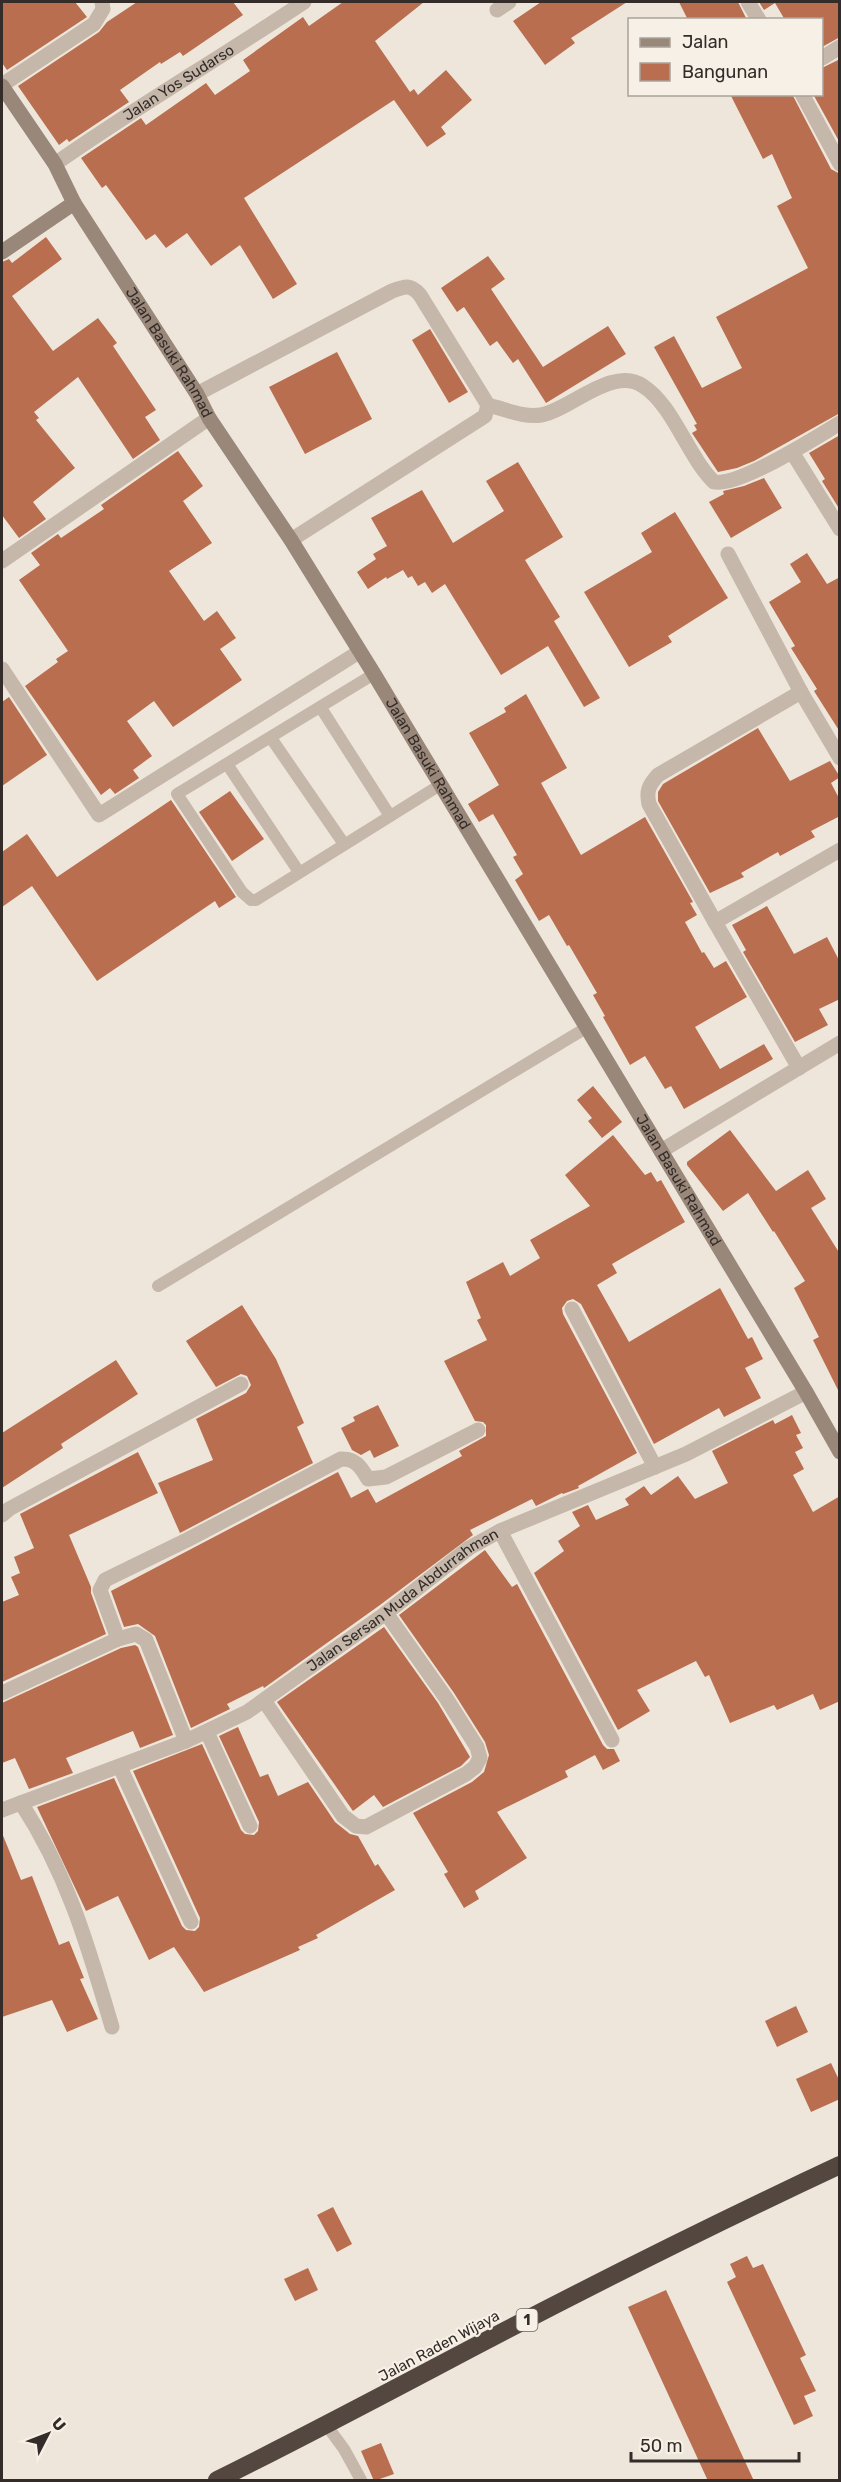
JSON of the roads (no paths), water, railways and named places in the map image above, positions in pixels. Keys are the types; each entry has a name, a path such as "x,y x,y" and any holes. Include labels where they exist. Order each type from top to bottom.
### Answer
{"highway":[{"name":"Jalan Raden Wijaya","path":"217,2481 715,2224 840,2165"}],"main road":[{"name":"Jalan Basuki Rahmad","path":"2,85 55,164 74,203 197,394 209,418 291,540 374,674 840,1452"},
{"path":"2,252 74,203"}],"street":[{"path":"2,85 94,24 103,9 102,2"},
{"name":"Jalan Yos Sudarso","path":"55,164 134,109 229,52 304,2"},
{"path":"748,2 758,18"},
{"path":"823,57 840,47"},
{"path":"803,96 840,164"},
{"path":"197,394 392,291 408,285 414,287 420,295 488,405 524,415 542,415 612,383 627,381 642,384 655,396 714,482 726,482 792,452 840,423"},
{"path":"291,540 485,416 488,405"},
{"path":"2,561 209,418"},
{"path":"792,452 840,529"},
{"path":"728,554 801,692 840,758"},
{"path":"2,669 6,685 99,815 359,652"},
{"path":"799,1068 649,804 647,793 650,784 658,775 801,692"},
{"path":"715,922 840,850"},
{"path":"661,1150 840,1043"},
{"path":"572,1310 655,1467"},
{"path":"2,1515 9,1509 241,1384"},
{"name":"Jalan Sersan Muda Abdurrahman","path":"2,1810 186,1741 265,1702 386,1613 469,1548 500,1531 686,1454 806,1392"},
{"path":"118,1639 100,1590 105,1580 187,1540 340,1459 347,1458 359,1464 368,1479 386,1477 477,1430"},
{"path":"500,1531 612,1740"},
{"path":"265,1702 343,1816 356,1826 366,1827 466,1774 475,1767 480,1758 477,1747 386,1613"},
{"path":"2,1693 118,1639 136,1634 146,1640 186,1741"},
{"path":"207,1732 250,1826"},
{"path":"120,1767 191,1922"},
{"path":"21,1803 53,1856 82,1926 112,2027"}],"lane":[{"path":"374,674 177,794 242,892 251,900 256,900 440,785"},
{"path":"321,708 390,816"},
{"path":"271,738 344,844"},
{"path":"227,764 300,872"},
{"path":"158,1286 586,1028"},
{"path":"327,2426 344,2449 361,2481"}]}
